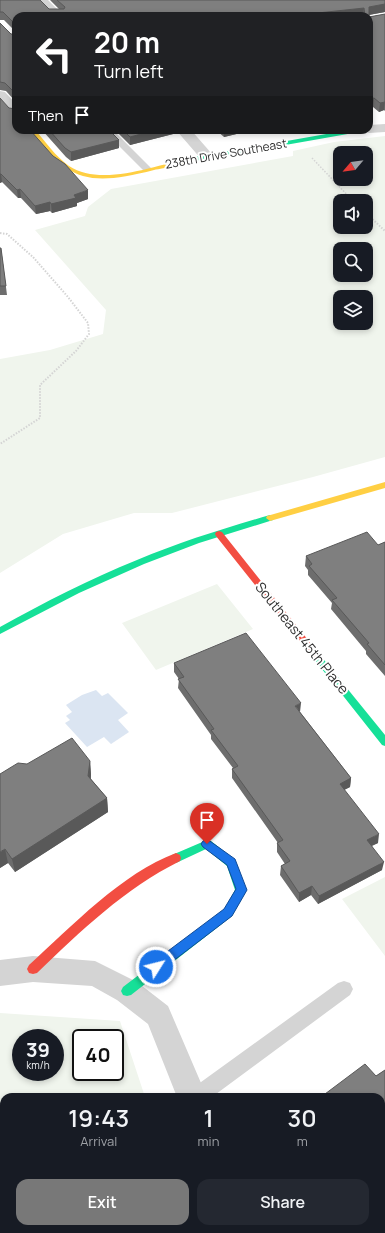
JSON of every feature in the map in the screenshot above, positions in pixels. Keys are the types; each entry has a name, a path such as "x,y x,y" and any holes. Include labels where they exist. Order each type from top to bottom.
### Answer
{"street":[{"path":"41,0 54,12"},
{"path":"0,95 12,108"},
{"path":"373,129 385,128"},
{"name":"238th Drive Southeast","path":"36,134 60,161 74,170 92,176 121,176 177,162 336,134"},
{"path":"186,134 207,157"},
{"path":"0,631 73,591 143,561 219,534 385,485"},
{"name":"Southeast 45th Place","path":"219,534 385,742"},
{"path":"33,969 99,908 154,868 207,844 231,863 241,890 228,913 127,991"},
{"path":"0,972 33,969 95,974 127,991 158,1015 190,1093"}],"lane":[{"path":"112,134 147,169"},
{"path":"202,1093 344,989"}],"path":[{"path":"309,155 346,194"},
{"path":"373,220 385,231"},
{"path":"0,233 8,234 33,257 68,296 88,324 89,334 76,351 40,385 40,418 0,444"}],"shaded area":[{"path":"385,136 385,457 172,513 134,513 63,534 0,573 0,359 50,350 103,334 106,310 35,230 85,216 88,207 111,189 293,156 293,151 334,142"},
{"path":"217,584 253,629 156,670 122,623"},
{"path":"96,690 102,696 108,693 128,713 118,720 129,732 111,744 104,737 87,747 65,723 70,720 66,716 72,712 66,705 82,695"},
{"path":"385,877 385,956 342,899"},
{"path":"0,1013 120,1021 123,1029 72,1029 72,1081 124,1081 124,1033 144,1093 0,1093"}],"building":[{"path":"0,0 40,0 49,9 64,9 65,7 57,0 385,0 385,4 369,7 369,12 364,12 364,8 327,12 12,12 12,21 3,12 0,12"},
{"path":"385,14 385,102 380,103 373,98 373,16"},
{"path":"0,23 12,34 12,90 5,83 0,82"},
{"path":"0,98 9,108 12,108 12,134 34,134 53,156 65,164 88,190 74,195 76,198 35,206 20,189 17,190 0,174"},
{"path":"53,134 113,134 119,140 71,152 65,148"},
{"path":"127,134 141,134 130,137"},
{"path":"1,248 6,286 0,286"},
{"path":"367,532 378,545 385,542 385,665 367,644 369,643 332,600 337,598 309,566 312,564 306,556"},
{"path":"246,633 301,703 295,706 351,778 340,784 379,834 367,840 384,862 319,896 312,886 299,893 281,866 290,861 277,843 283,840 232,769 238,766 211,730 214,729 178,679 184,677 174,663"},
{"path":"72,738 90,761 88,776 107,798 12,859 5,849 0,852 0,774 18,763 27,764"},
{"path":"365,1064 376,1076 385,1070 385,1093 326,1093"}],"traffic: fast":[{"path":"189,160 336,134"},
{"path":"0,631 45,606 141,561 196,541 270,518"},
{"path":"317,657 385,742"},
{"path":"127,991 228,913 241,890 231,863 207,844 176,858"}],"traffic: slow":[{"path":"35,134 51,153 68,168 87,175 101,177 131,174 189,160"},
{"path":"270,518 385,485"}],"traffic: jam":[{"path":"219,534 317,657"},
{"path":"33,969 83,922 118,893 136,880 176,858"}],"route":[{"path":"156,967 228,913 241,890 231,863 207,844"}]}
